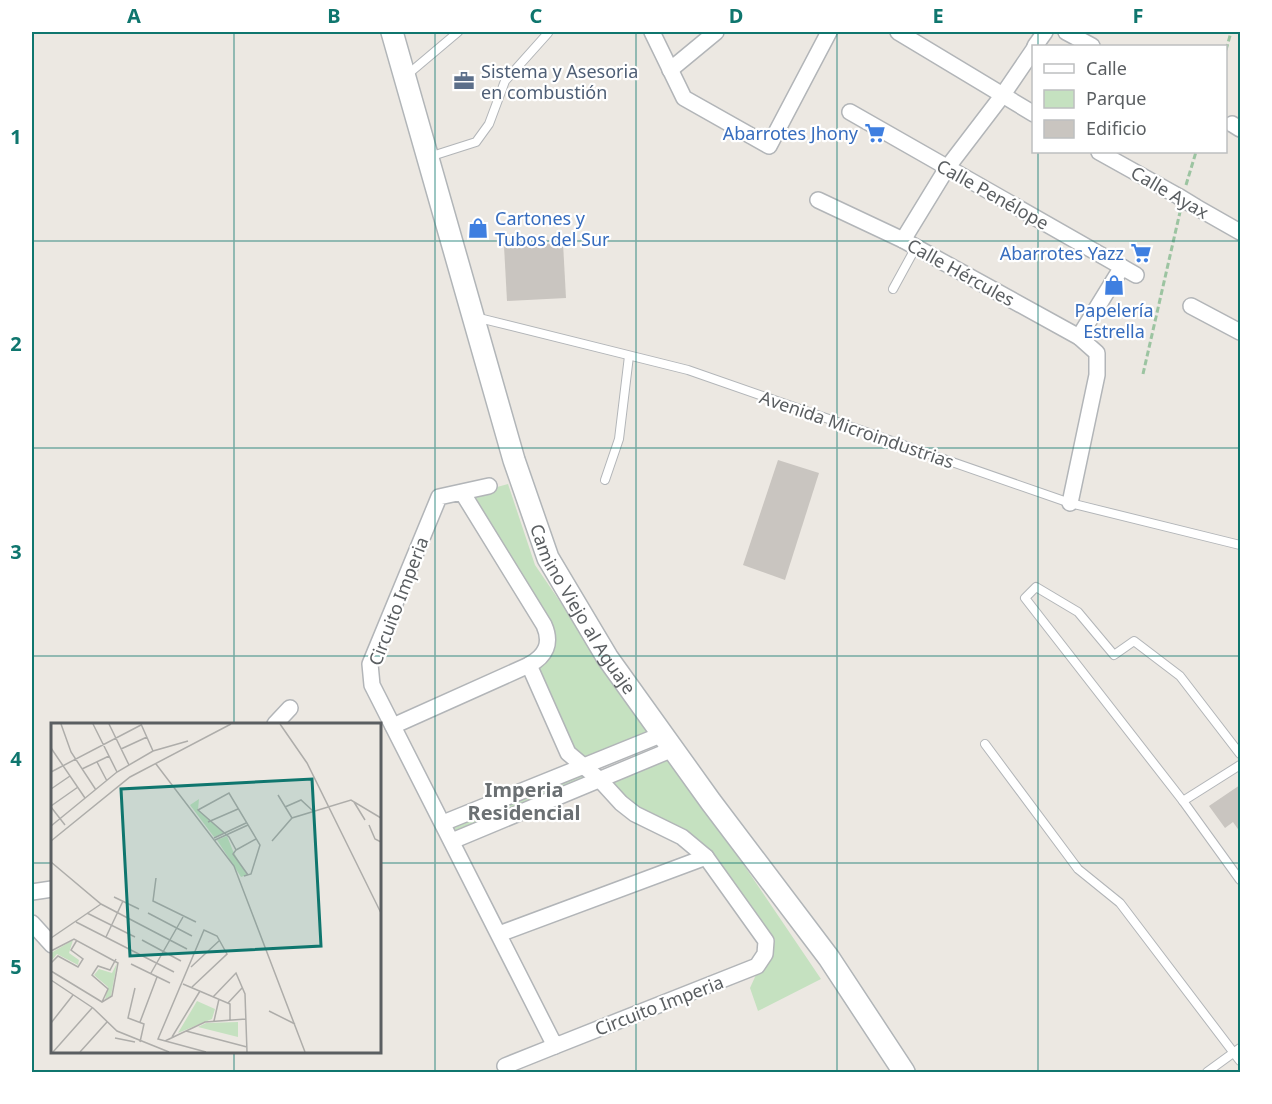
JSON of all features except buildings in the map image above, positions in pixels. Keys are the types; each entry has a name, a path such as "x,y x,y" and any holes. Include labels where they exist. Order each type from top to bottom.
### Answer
{"street":[{"name":"Camino Viejo al Aguaje","path":"392,32 514,460 548,558 660,742 829,958 904,1072"},
{"path":"652,32 684,98 768,146 829,32"},
{"path":"670,70 716,32"},
{"path":"898,32 1032,113"},
{"path":"1036,45 1045,32"},
{"path":"1066,32 1090,45"},
{"path":"910,244 947,168 1002,96 1032,51"},
{"name":"Calle Penélope","path":"850,112 1136,275"},
{"name":"Calle Ayax","path":"1101,153 1240,232"},
{"name":"Calle Hércules","path":"818,200 910,244 1079,337 1097,353 1096,375 1070,503"},
{"path":"1079,337 1122,267"},
{"path":"1191,306 1240,332"},
{"name":"Circuito Imperia","path":"489,486 439,497 370,664 372,685 555,1046 757,966 765,954 766,941 706,857 682,837 635,814 568,753 529,665"},
{"path":"393,726 529,665 537,661 546,650 549,636 544,626 462,492"},
{"path":"275,723 290,708"},
{"path":"452,841 652,758 660,742"},
{"path":"443,823 582,766 660,742"},
{"path":"499,934 706,857"},
{"path":"32,892 51,889"},
{"path":"32,923 51,944"},
{"path":"505,1066 555,1046"}],"lane":[{"path":"406,76 458,32"},
{"path":"428,158 476,142 489,124 505,81 548,33"},
{"path":"893,289 910,244"},
{"name":"Avenida Microindustrias","path":"473,317 688,370 1070,503 1240,545"},
{"path":"605,480 619,439 629,356"},
{"path":"1240,754 1180,676 1134,641 1114,655 1078,612 1036,587 1025,598 1183,801 1240,880"},
{"path":"985,744 1078,869 1120,903 1237,1051 1240,1061"},
{"path":"1183,801 1240,765"},
{"path":"1207,1072 1237,1051"}],"path":[{"path":"1143,374 1196,153"}],"green space":[{"path":"508,484 535,565 650,733 583,759 573,751 537,667 552,637 468,495"},
{"path":"671,757 821,979 758,1011 750,988 759,968 769,956 708,856 652,820 606,783"},
{"path":"582,774 584,777 582,780 458,831 455,832 453,829 454,825"}],"place":[{"name":"Sistema y Asesoria en combustión","path":"464,81"},
{"name":"Abarrotes Jhony","path":"875,133"},
{"name":"Cartones y Tubos del Sur","path":"478,228"},
{"name":"Abarrotes Yazz","path":"1141,253"},
{"name":"Papelería Estrella","path":"1114,285"}],"district":[{"name":"Imperia Residencial","path":"524,800"}]}
